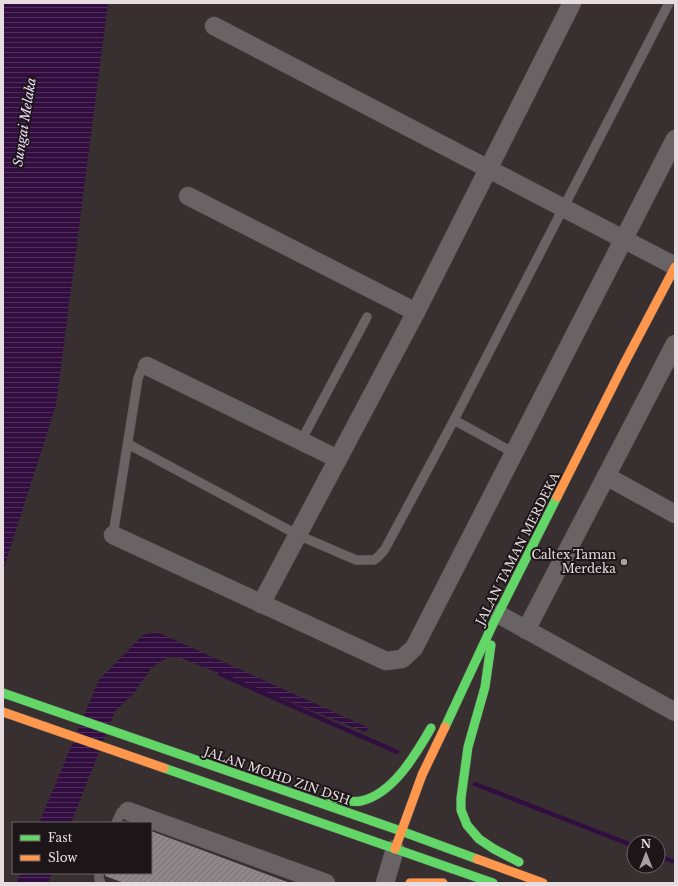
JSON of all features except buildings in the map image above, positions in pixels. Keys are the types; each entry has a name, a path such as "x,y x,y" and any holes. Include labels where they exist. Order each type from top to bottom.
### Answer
{"main road":[{"name":"JALAN TAMAN MERDEKA","path":"395,849 422,775 496,619 675,266"},
{"path":"446,702 496,619"},
{"path":"496,619 485,687 468,747 461,806 466,824 478,839 527,867 547,881"},
{"name":"JALAN MOHD ZIN DSH","path":"3,693 547,881"},
{"path":"3,712 493,883"},
{"path":"259,782 346,800 362,801 386,789 399,777 411,762 434,722"},
{"path":"410,883 444,883"}],"street":[{"path":"261,604 416,312 572,3"},
{"path":"214,26 675,266"},
{"path":"113,535 386,661 402,659 414,648 675,139"},
{"path":"188,196 416,312"},
{"path":"526,630 675,344"},
{"path":"147,366 338,459"},
{"path":"606,476 675,514"},
{"path":"496,619 526,630 675,712"},
{"path":"122,817 137,822"},
{"path":"152,827 326,883"},
{"path":"385,883 395,849"}],"lane":[{"path":"128,444 298,535 356,560 374,560 380,556 454,420 669,3"},
{"path":"301,441 367,317"},
{"path":"113,535 138,378 141,371 147,366"},
{"path":"454,420 514,453"}],"water":[{"name":"Sungai Melaka","path":"3,3 108,3 56,405 3,571"},
{"path":"157,632 369,728 365,732 181,658 168,657 151,668 134,693 115,711 71,822 39,822 99,680 143,635"},
{"path":"20,874 52,874 48,883 17,883"}],"waterway":[{"path":"220,674 397,752"},
{"path":"475,784 626,843"},
{"path":"666,859 675,862"}],"traffic: fast":[{"path":"445,727 493,624 557,497"},
{"path":"491,645 485,687 468,747 461,798 461,810 467,825 479,839 519,862"},
{"path":"3,693 401,831 477,859"},
{"path":"330,797 353,802 373,797 393,782 402,772 411,761 431,728"},
{"path":"164,768 493,883"}],"traffic: slow":[{"path":"557,497 675,267"},
{"path":"3,712 164,768"},
{"path":"395,849 422,775 445,727"},
{"path":"477,859 543,883"},
{"path":"410,883 443,883"}],"place":[{"name":"Caltex Taman Merdeka","path":"624,562"}]}
